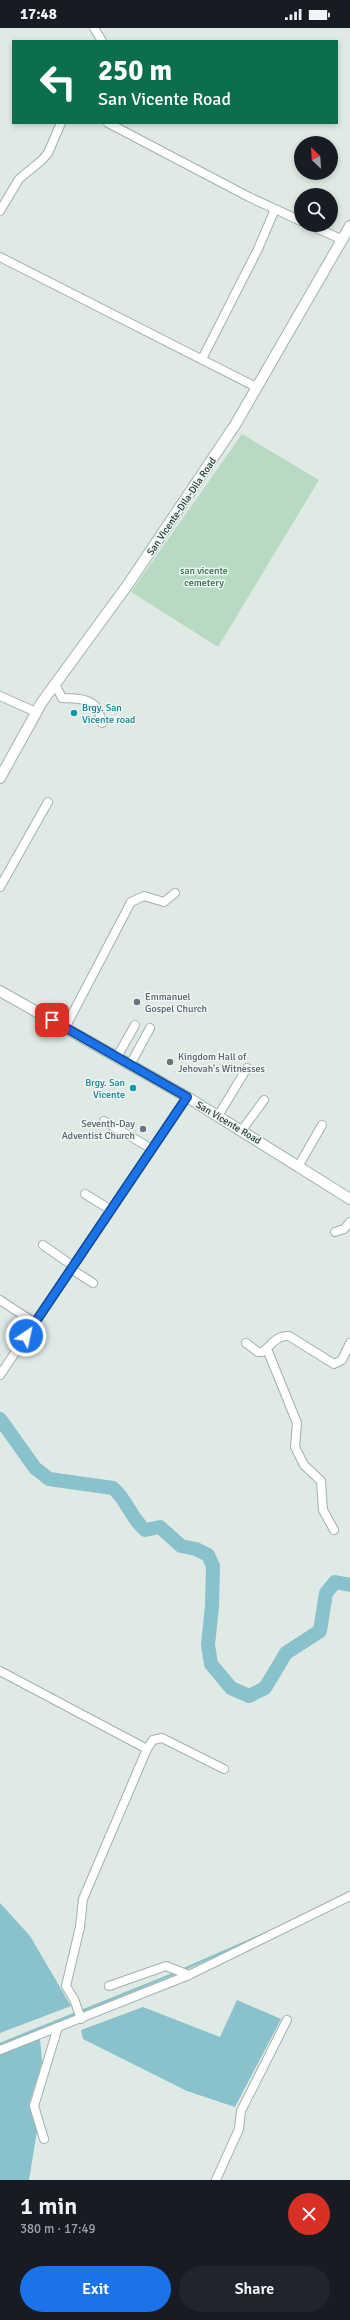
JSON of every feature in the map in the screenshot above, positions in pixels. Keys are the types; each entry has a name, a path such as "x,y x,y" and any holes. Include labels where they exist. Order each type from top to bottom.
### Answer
{"street":[{"path":"94,28 101,40"},
{"path":"0,212 19,179 42,160 48,153 61,124"},
{"path":"110,124 294,218"},
{"path":"124,124 129,134"},
{"path":"202,359 258,249 275,209"},
{"name":"San Vicente-Dila-Dila Road","path":"0,778 36,712 129,583 235,424 350,226"},
{"path":"325,232 343,240"},
{"path":"0,257 256,387"},
{"path":"55,684 62,698 75,697 93,704 98,711 102,723"},
{"path":"0,696 36,712"},
{"path":"0,887 48,802"},
{"path":"65,1028 131,902 144,896 158,902 164,902 175,893"},
{"name":"San Vicente Road","path":"0,991 187,1097 299,1165 350,1199"},
{"path":"117,1057 135,1025"},
{"path":"130,1065 150,1028"},
{"path":"218,1116 247,1068"},
{"path":"0,1375 187,1097"},
{"path":"242,1130 264,1100"},
{"path":"104,1121 152,1149"},
{"path":"299,1165 322,1125"},
{"path":"85,1194 111,1210"},
{"path":"335,1232 344,1229 350,1222"},
{"path":"44,1245 93,1283"},
{"path":"0,1300 35,1323"},
{"path":"246,1343 258,1352 267,1349 275,1340 282,1336 289,1336 334,1364 342,1360 350,1343"},
{"path":"267,1349 297,1423 295,1447 304,1465 321,1482 323,1510 334,1530"},
{"path":"0,1671 147,1749"},
{"path":"79,2014 66,1986 80,1926 83,1899 147,1749 153,1740 162,1738 224,1769"},
{"path":"0,2050 58,2027 79,2014 185,1974 350,1896"},
{"path":"109,1986 153,1969 166,1966 185,1974"},
{"path":"216,2180 239,2129 241,2111 287,2020"},
{"path":"44,2139 34,2106 58,2027"}],"green space":[{"name":"san vicente cemetery","path":"242,434 319,480 218,647 131,592"}],"water":[{"path":"0,1903 30,1936 71,2006 0,2033"},
{"path":"237,2000 281,2019 235,2107 187,2091 83,2039 81,2030 143,2007 220,2037"},
{"path":"40,2038 42,2063 29,2104 37,2131 29,2180 0,2180 0,2052"}],"waterway":[{"path":"0,1419 35,1468 49,1479 113,1488 145,1530 160,1527 181,1546 196,1549 208,1555 213,1566 212,1606 208,1645 211,1664 231,1688 249,1696 265,1688 286,1653 320,1631 326,1593 335,1582 350,1585"},
{"path":"182,1970 271,1931"},
{"path":"0,2044 176,1973"}],"place":[{"name":"Brgy. San Vicente road","path":"74,713"},
{"name":"Emmanuel Gospel Church","path":"137,1002"},
{"name":"Kingdom Hall of Jehovah's Witnesses","path":"170,1062"},
{"name":"Brgy. San Vicente","path":"133,1088"},
{"name":"Seventh-Day Adventist Church","path":"143,1129"}],"route":[{"path":"26,1336 187,1097 52,1020"}]}
